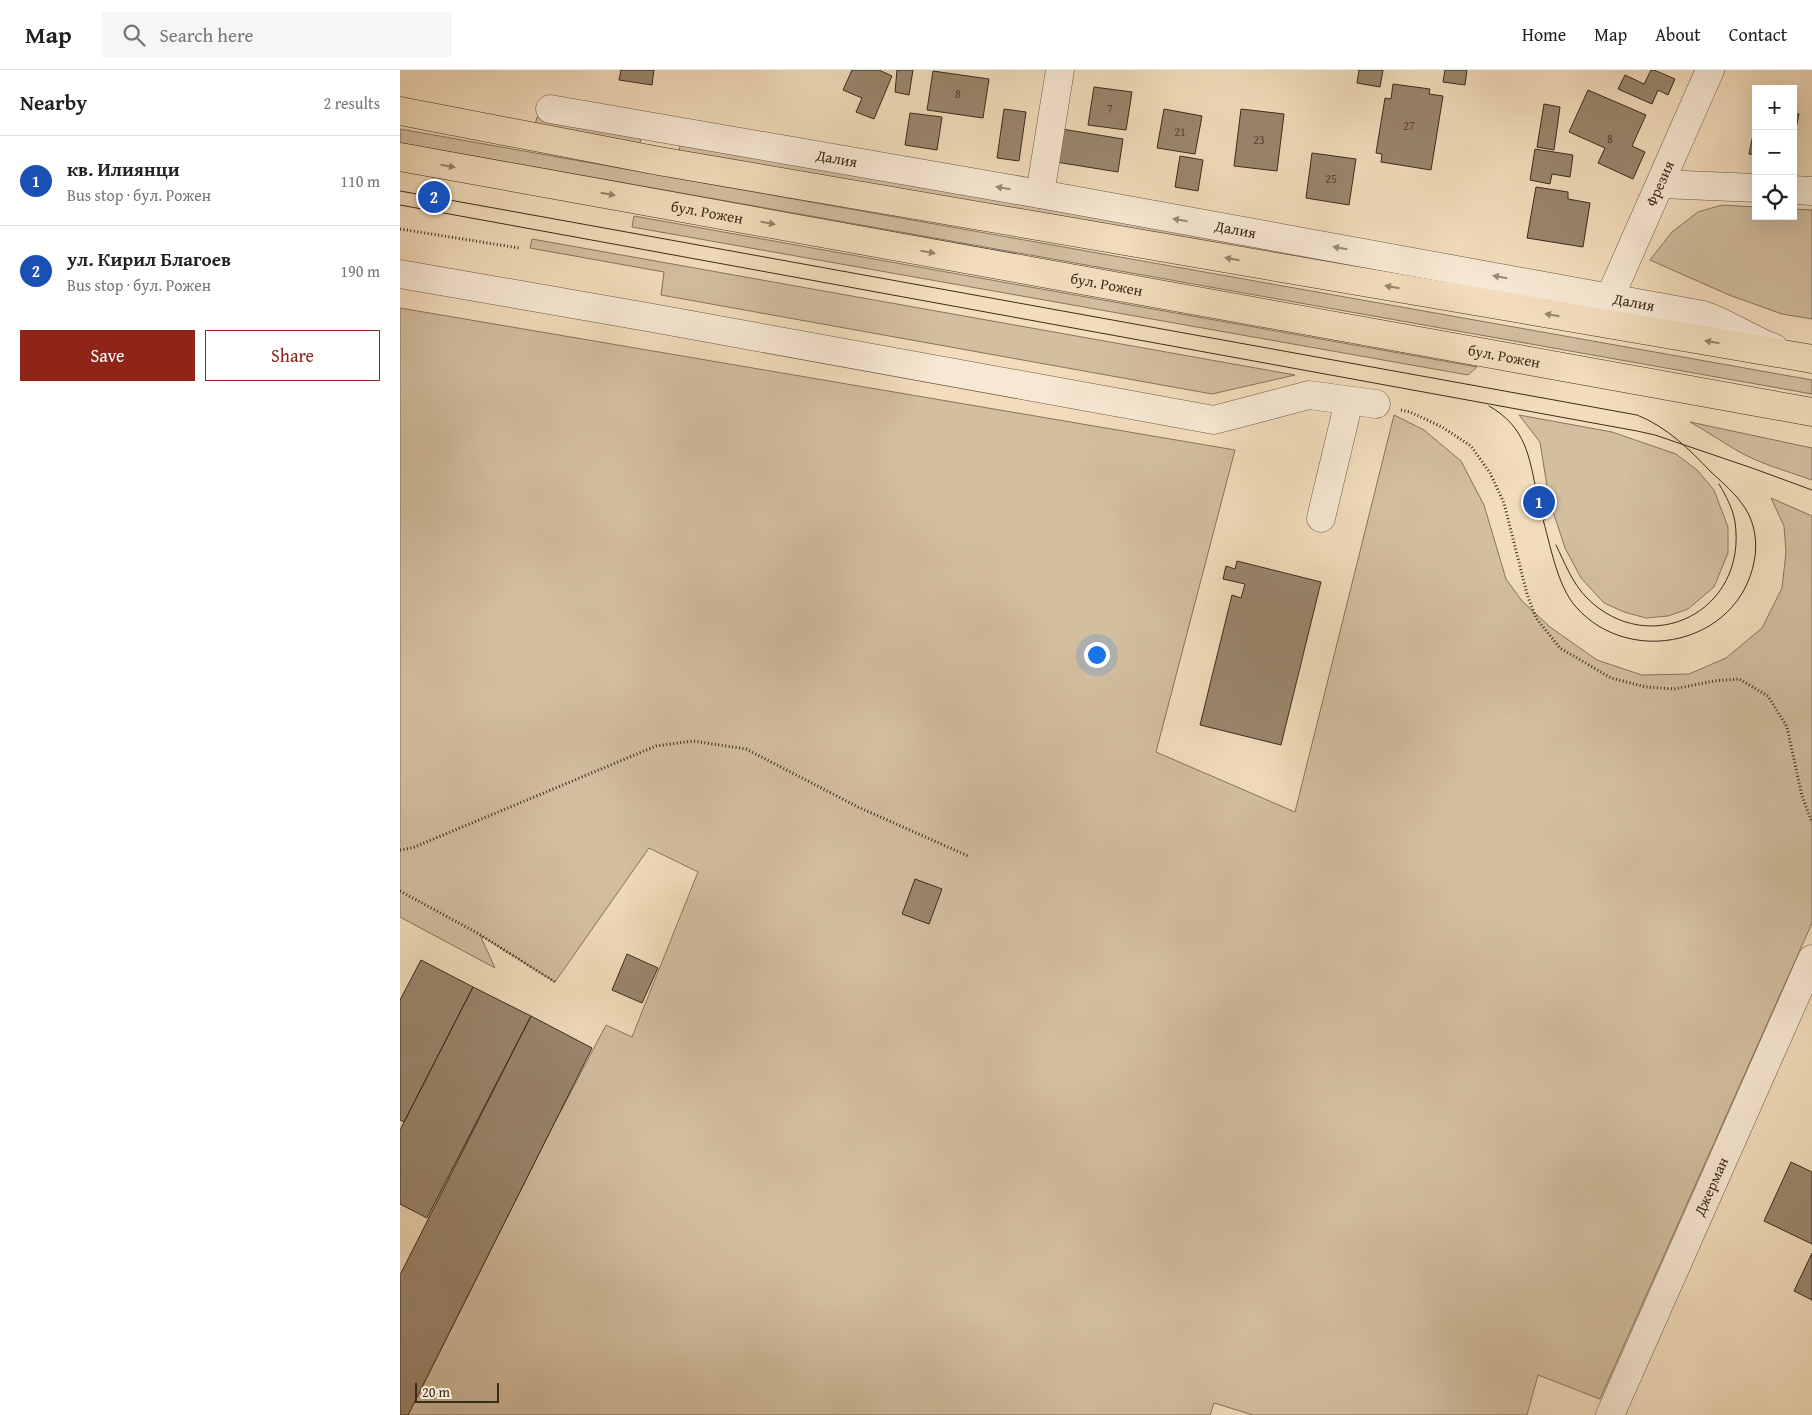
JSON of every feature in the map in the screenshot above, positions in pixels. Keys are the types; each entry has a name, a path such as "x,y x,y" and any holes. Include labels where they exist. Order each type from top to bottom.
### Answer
{"main road":[{"path":"400,111 658,160 1805,358"},
{"name":"бул. Рожен","path":"400,157 1812,412"}],"street":[{"path":"1040,194 1060,70"},
{"name":"Фрезия","path":"1610,297 1710,70"},
{"name":"Далия","path":"550,109 1040,194 1703,315 1722,322 1764,344 1805,358"},
{"path":"658,160 665,129"},
{"path":"1661,184 1752,188"},
{"path":"1797,190 1812,191"},
{"path":"400,274 677,322 1214,420 1309,395 1376,404"},
{"path":"1321,518 1349,401"},
{"name":"Джерман","path":"1610,1415 1812,958"}],"path":[{"path":"400,229 519,248"},
{"path":"1376,404 1410,412 1442,426 1471,446 1490,473 1504,503 1536,618 1560,648 1611,678 1628,682 1674,689 1714,681 1739,679 1768,696 1787,727 1802,796 1812,822"},
{"path":"400,850 412,848 656,746 693,741 746,749 858,808 968,856"},
{"path":"400,891 479,934 555,982"}],"shaded area":[{"path":"537,117 637,136 641,141 639,144 535,125"},
{"path":"400,129 1812,380 1812,394 400,143"},
{"path":"681,145 1697,323 1696,329 680,151"},
{"path":"1722,205 1752,207 1752,220 1797,220 1797,209 1812,210 1812,319 1782,314 1729,295 1650,260 1672,232 1698,212"},
{"path":"634,216 1477,367 1468,375 632,227"},
{"path":"532,239 1295,375 1212,394 661,295 664,272 530,248"},
{"path":"400,308 1235,450 1156,752 1295,812 1394,415 1424,430 1461,461 1484,505 1506,579 1522,601 1550,627 1597,660 1642,675 1689,674 1726,658 1762,628 1782,588 1786,552 1784,526 1771,498 1812,516 1812,923 1600,1399 1538,1375 1527,1415 1253,1415 1214,1403 1210,1415 408,1415 553,1126 606,1025 632,1037 698,872 649,848 555,982 480,935 495,968 400,917"},
{"path":"1519,415 1612,432 1676,454 1697,470 1714,490 1728,527 1728,553 1714,587 1688,609 1668,616 1646,618 1624,612 1604,603 1581,578 1565,548 1549,499 1540,442"},
{"path":"1690,422 1812,448 1812,480 1745,455"}],"building":[{"path":"621,70 654,70 652,85 619,80"},
{"path":"852,70 879,70 892,76 874,119 856,112 862,98 843,90"},
{"path":"897,70 913,70 909,95 895,92"},
{"path":"1359,70 1383,70 1380,87 1357,83"},
{"path":"1445,70 1467,70 1465,85 1443,82"},
{"path":"1651,70 1675,79 1668,95 1658,90 1652,104 1618,89 1625,75 1644,84"},
{"path":"933,71 989,79 983,118 927,110"},
{"path":"1393,84 1430,89 1429,94 1443,96 1431,170 1381,162 1382,154 1376,153 1385,98 1391,99"},
{"path":"1094,87 1132,92 1126,130 1088,125"},
{"path":"1588,90 1646,115 1632,146 1645,152 1633,179 1598,163 1605,148 1569,132"},
{"path":"1544,104 1560,107 1554,150 1537,147"},
{"path":"1004,109 1026,112 1019,161 997,158"},
{"path":"1164,109 1202,116 1195,154 1157,148"},
{"path":"1241,109 1284,114 1277,171 1234,166"},
{"path":"910,113 942,117 937,150 905,145"},
{"path":"1062,129 1123,139 1118,172 1056,162"},
{"path":"1752,139 1752,154 1749,154"},
{"path":"1535,149 1573,155 1570,177 1552,174 1550,184 1530,180"},
{"path":"1312,153 1356,159 1349,205 1306,198"},
{"path":"1180,156 1203,160 1198,191 1175,187"},
{"path":"1536,187 1568,192 1568,199 1590,203 1583,247 1527,238"},
{"path":"1237,561 1321,582 1281,745 1200,725 1232,595 1241,598 1245,584 1223,579 1226,566 1235,569"},
{"path":"915,879 942,889 929,924 902,914"},
{"path":"627,954 658,968 642,1003 612,990"},
{"path":"421,960 473,987 404,1122 400,1120 400,1000"},
{"path":"473,987 531,1016 427,1218 400,1204 400,1130"},
{"path":"531,1016 592,1048 408,1415 400,1415 400,1275"},
{"path":"1791,1162 1812,1172 1812,1244 1764,1221"},
{"path":"1812,1253 1812,1300 1794,1291"}],"tram line":[{"path":"400,191 1637,415 1677,439 1738,498 1745,508 1753,527 1756,541 1754,562 1744,590 1727,612 1705,628 1679,638 1652,641 1624,637 1598,626 1576,607 1569,598 1555,564 1542,516"},
{"path":"400,205 1637,431 1655,435 1812,490"},
{"path":"1489,406 1511,423 1524,444 1545,520"},
{"path":"1556,545 1577,586 1587,598 1612,616 1638,625 1665,625 1689,617 1710,602 1726,581 1735,554 1734,517 1719,484"}],"place":[{"name":"ул. Кирил Благоев","path":"434,197"},
{"name":"кв. Илиянци","path":"1539,502"}]}
